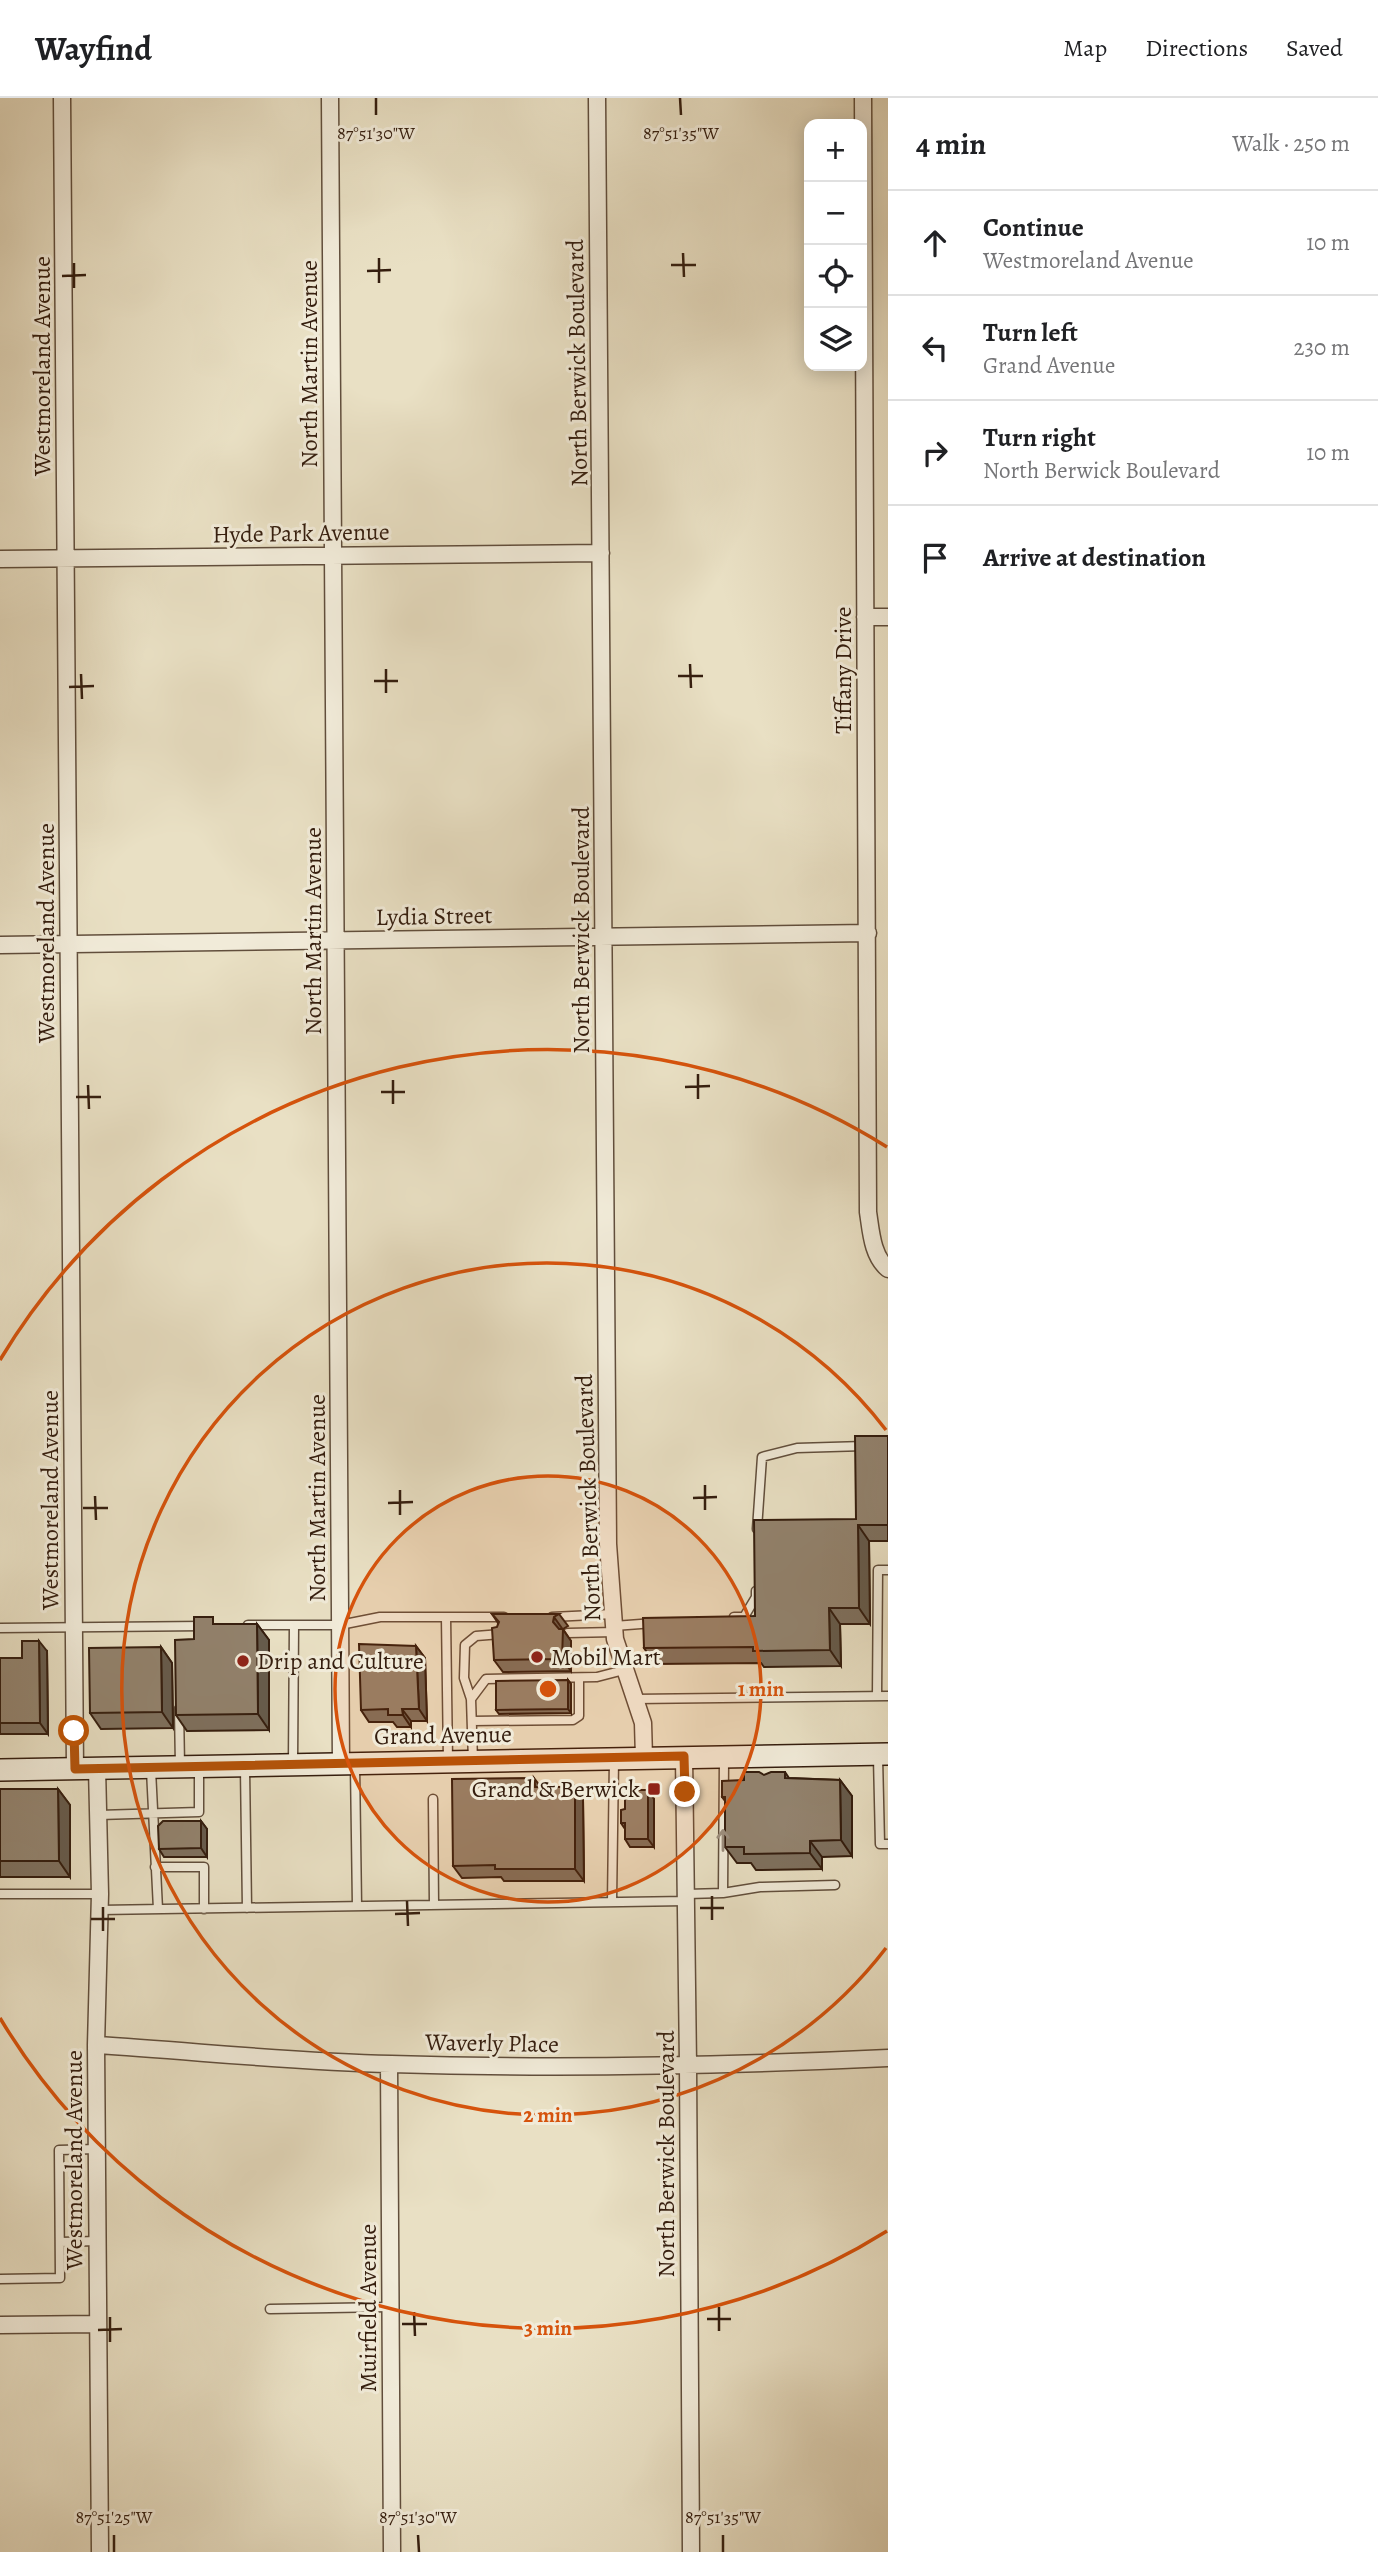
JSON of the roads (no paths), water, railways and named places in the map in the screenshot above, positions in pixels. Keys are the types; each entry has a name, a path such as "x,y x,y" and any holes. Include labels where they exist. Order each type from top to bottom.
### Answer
{"main road":[{"name":"Grand Avenue","path":"0,1770 684,1756 775,1760 883,1754"}],"street":[{"name":"Westmoreland Avenue","path":"62,98 75,1769"},
{"name":"North Martin Avenue","path":"330,98 341,1625 348,1763"},
{"name":"North Berwick Boulevard","path":"597,98 608,1544 614,1624 624,1670 643,1723 644,1758"},
{"name":"Tiffany Drive","path":"863,98 868,1212 873,1241 881,1263 888,1269"},
{"name":"Hyde Park Avenue","path":"0,559 601,553"},
{"path":"865,617 888,617"},
{"name":"Lydia Street","path":"0,945 868,933"},
{"name":"North Berwick Boulevard","path":"684,1756 691,2552"},
{"name":"Westmoreland Avenue","path":"97,1768 100,1902 96,2045 100,2552"},
{"name":"Waverly Place","path":"96,2045 389,2064 604,2067 888,2058"},
{"name":"Muirfield Avenue","path":"389,2064 392,2552"},
{"path":"0,2325 98,2324"}],"lane":[{"path":"757,1534 762,1457 797,1448 875,1445"},
{"path":"877,1696 878,1570 888,1570"},
{"path":"731,1618 744,1617 756,1597 756,1584"},
{"path":"242,1625 341,1625 380,1617 510,1617"},
{"path":"446,1617 448,1761"},
{"path":"548,1617 614,1624 664,1622"},
{"path":"568,1633 614,1624"},
{"path":"293,1625 293,1764"},
{"path":"178,1626 178,1639"},
{"path":"0,1628 216,1626"},
{"path":"473,1761 471,1699 464,1678 465,1645 476,1636 501,1634"},
{"path":"471,1699 486,1679 597,1678 624,1670"},
{"path":"472,1721 573,1720 579,1716 579,1678"},
{"path":"634,1699 888,1696"},
{"path":"99,1815 199,1812 179,1704"},
{"path":"883,1754 884,1792 880,1844 888,1844"},
{"path":"723,1893 724,1756"},
{"path":"612,1902 614,1758"},
{"path":"348,1763 358,1906"},
{"path":"245,1766 247,1908"},
{"path":"151,1767 158,1909"},
{"path":"433,1799 434,1905"},
{"path":"155,1867 204,1867 204,1909"},
{"path":"0,1894 158,1909 204,1909 612,1902 686,1898 760,1887 835,1885"},
{"path":"0,2279 60,2278 59,2150 97,2149"},
{"path":"61,2242 97,2241"},
{"path":"270,2309 390,2307"}],"place":[{"name":"Mobil Mart","path":"537,1657"},
{"name":"Drip and Culture","path":"243,1661"},
{"name":"Grand & Berwick","path":"654,1789"}]}
